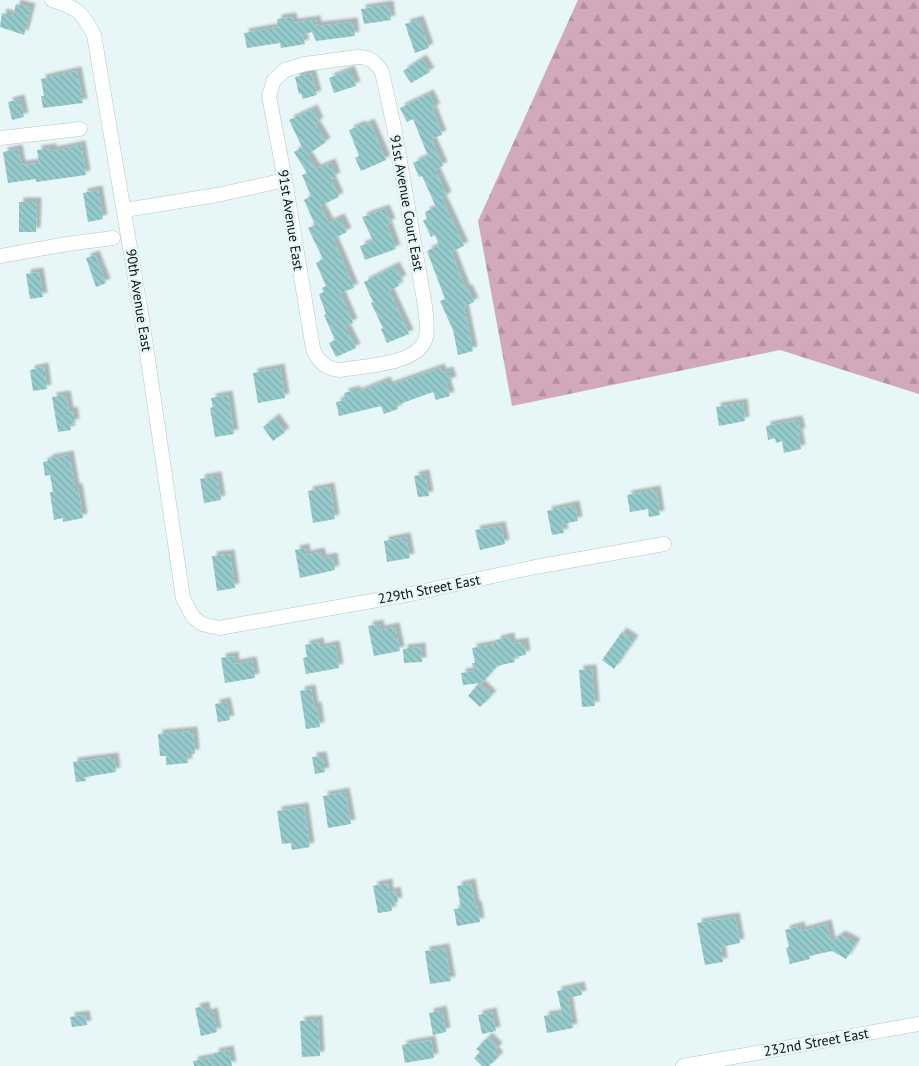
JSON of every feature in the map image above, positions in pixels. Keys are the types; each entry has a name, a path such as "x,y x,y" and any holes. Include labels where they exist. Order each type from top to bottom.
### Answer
{"street":[{"name":"90th Avenue East","path":"52,0 63,3 82,14 94,35 125,210 177,564 183,598 188,610 196,619"},
{"name":"91st Avenue East","path":"324,364 316,356 310,337 270,96 274,80 279,74 292,67 364,57 372,61"},
{"name":"91st Avenue Court East","path":"324,364 332,370 397,360 414,354 421,348 427,336 425,306 394,127 382,72 372,61"},
{"path":"0,138 80,130"},
{"path":"125,210 217,195 285,180"},
{"path":"0,256 114,238"},
{"name":"229th Street East","path":"196,619 202,624 219,628 411,594 535,567 664,544"},
{"name":"232nd Street East","path":"683,1066 919,1024"}],"green space":[{"path":"578,0 919,0 919,394 780,350 512,406 478,221"}],"building":[{"path":"16,4 31,8 24,35 0,27 2,13 13,16"},
{"path":"389,5 391,20 364,24 361,9"},
{"path":"292,17 293,23 316,20 317,26 353,22 355,36 316,41 312,32 302,35 305,44 281,48 280,43 247,48 244,33 278,27 277,19"},
{"path":"419,20 429,48 415,53 405,24"},
{"path":"422,59 430,72 411,83 403,71"},
{"path":"350,70 356,86 334,93 329,78"},
{"path":"77,71 83,103 43,108 41,96 44,96 41,79"},
{"path":"311,73 317,95 303,99 301,93 299,94 295,77"},
{"path":"429,94 436,108 432,109 442,135 431,139 443,166 435,170 447,196 442,199 464,246 451,252 466,290 468,289 474,302 464,307 473,351 458,355 453,330 440,301 445,299 427,251 439,245 435,235 431,237 423,220 427,219 425,212 436,207 422,176 419,177 413,163 428,156 413,119 407,122 400,108"},
{"path":"20,99 24,117 12,120 8,102"},
{"path":"313,109 319,122 315,124 326,142 307,155 316,169 331,163 336,177 331,179 339,197 320,206 329,223 340,218 347,232 333,239 354,288 340,293 353,323 345,326 356,348 336,357 329,343 335,340 324,315 326,314 319,294 324,292 322,288 326,286 316,263 323,259 308,228 315,225 304,200 311,196 302,175 307,173 294,152 302,147 289,120"},
{"path":"370,123 386,160 361,171 355,158 359,156 349,130"},
{"path":"81,145 86,175 36,182 36,179 8,183 3,152 18,149 21,165 39,163 37,150 52,148 52,151"},
{"path":"98,190 103,219 88,222 83,193"},
{"path":"19,202 37,202 36,232 19,232"},
{"path":"385,209 391,223 387,224 396,249 365,260 360,246 373,241 362,217"},
{"path":"95,255 106,283 96,287 86,258"},
{"path":"395,266 402,279 397,282 399,286 389,291 409,334 387,343 381,329 383,328 371,303 373,302 364,282"},
{"path":"39,272 43,297 30,299 26,274"},
{"path":"44,367 47,389 33,391 30,370"},
{"path":"280,368 285,398 258,403 253,373"},
{"path":"440,368 442,373 449,371 452,381 446,383 450,396 436,400 433,392 397,405 398,409 384,414 381,406 339,416 336,402 345,400 344,393 356,390 356,393 386,381 388,386"},
{"path":"66,395 69,412 73,411 75,423 70,424 71,430 58,432 52,397"},
{"path":"228,395 234,434 215,437 210,408 213,407 211,398"},
{"path":"743,403 745,421 719,426 716,407"},
{"path":"275,418 285,432 273,441 263,427"},
{"path":"798,420 801,432 798,433 801,449 784,453 782,441 776,443 775,438 768,440 766,426"},
{"path":"69,455 75,488 78,488 83,518 63,522 63,518 54,520 50,492 53,492 50,475 45,476 43,462 48,461 48,459"},
{"path":"425,474 429,496 418,497 414,476"},
{"path":"217,476 221,500 204,503 200,479"},
{"path":"330,487 335,519 313,523 308,491"},
{"path":"656,490 660,515 649,517 648,509 630,512 627,495"},
{"path":"575,505 578,521 562,524 564,533 552,535 547,511"},
{"path":"501,526 505,544 480,550 475,530"},
{"path":"406,537 410,558 387,562 384,541"},
{"path":"305,548 306,555 320,552 322,559 333,557 335,570 300,578 295,550"},
{"path":"230,554 235,588 217,591 212,556"},
{"path":"379,624 380,630 395,627 400,651 374,656 368,626"},
{"path":"622,632 634,640 614,669 602,660"},
{"path":"510,637 511,644 524,642 526,655 514,657 515,662 497,666 482,683 463,685 461,673 474,671 472,663 475,663 472,648 497,644 496,640"},
{"path":"319,642 320,648 335,645 339,668 306,674 303,658 307,657 305,645"},
{"path":"421,647 422,662 404,663 403,649"},
{"path":"234,656 235,664 252,661 255,678 225,683 221,658"},
{"path":"592,669 595,706 582,707 579,670"},
{"path":"479,683 492,695 480,707 468,696"},
{"path":"311,689 314,707 317,706 320,727 306,729 300,691"},
{"path":"226,702 230,720 218,722 215,704"},
{"path":"193,731 195,754 187,754 188,763 166,765 166,756 160,756 158,734"},
{"path":"322,756 325,772 315,774 312,757"},
{"path":"114,757 116,772 85,777 86,781 76,782 73,762"},
{"path":"345,792 351,824 328,828 323,796"},
{"path":"304,807 310,847 292,850 291,843 282,844 277,811"},
{"path":"388,883 389,893 396,891 398,902 391,903 392,911 378,913 373,886"},
{"path":"471,883 480,922 457,926 454,909 461,908 457,886"},
{"path":"735,917 740,943 721,947 723,962 705,965 697,923"},
{"path":"827,924 831,942 841,935 856,943 846,959 832,951 809,956 810,959 790,964 786,948 789,947 785,930 800,926 801,931"},
{"path":"445,948 451,981 430,984 425,951"},
{"path":"580,986 582,995 568,998 573,1028 547,1033 544,1016 562,1013 557,991"},
{"path":"205,1006 206,1014 213,1012 217,1032 201,1036 195,1008"},
{"path":"442,1010 446,1032 433,1035 429,1013"},
{"path":"492,1012 496,1031 482,1034 478,1015"},
{"path":"85,1015 87,1025 72,1027 70,1017"},
{"path":"318,1020 320,1056 302,1057 300,1021"},
{"path":"488,1037 498,1047 494,1051 499,1056 489,1066 482,1066 474,1058 480,1052 476,1049"},
{"path":"431,1040 434,1058 405,1063 402,1045"},
{"path":"229,1050 232,1066 194,1066 193,1061 215,1057 214,1053"}]}
